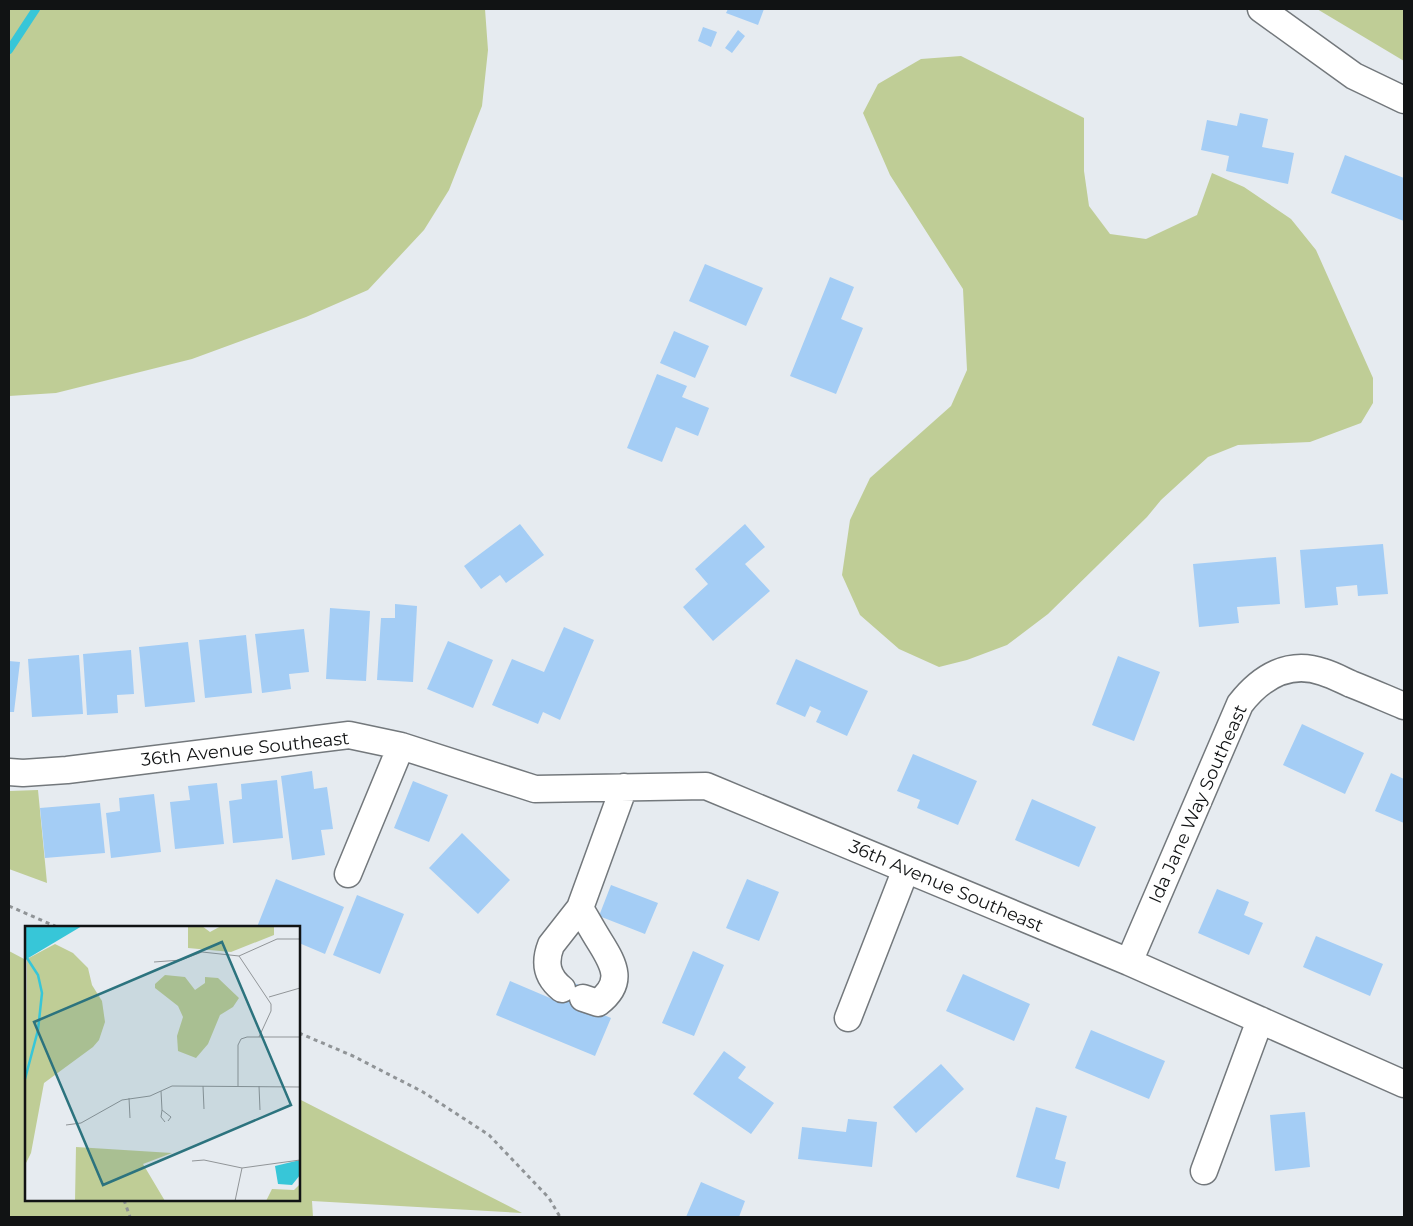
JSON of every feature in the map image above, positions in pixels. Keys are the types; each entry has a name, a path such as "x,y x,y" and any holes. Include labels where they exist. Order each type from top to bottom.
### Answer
{"street":[{"path":"1261,9 1354,76 1404,100"},
{"name":"Ida Jane Way Southeast","path":"1129,962 1240,704 1250,691 1262,680 1276,673 1291,669 1307,668 1402,703"},
{"name":"36th Avenue Southeast","path":"9,772 67,770 349,735 401,746 535,789 706,786 1129,962 1404,1084"},
{"path":"348,874 401,746"},
{"path":"580,908 614,968 615,978 613,987 606,997 598,1003 573,994 554,983 547,968 548,952 551,945 580,908 624,787"},
{"path":"848,1018 906,869"},
{"path":"1204,1171 1260,1020"}],"path":[{"path":"9,906 55,926"},
{"path":"300,1033 353,1056 423,1092 489,1136 549,1198 560,1217"},
{"path":"124,1201 130,1217"}],"green space":[{"path":"9,9 485,9 488,50 482,106 449,190 424,230 368,290 306,317 192,359 56,393 9,396"},
{"path":"1317,9 1404,9 1404,61"},
{"path":"961,56 1084,118 1084,171 1089,206 1110,234 1146,239 1197,215 1212,173 1244,187 1291,219 1316,250 1373,378 1373,403 1361,423 1310,442 1238,445 1208,457 1161,500 1147,517 1048,614 1007,645 967,660 939,667 899,649 860,615 842,575 850,520 870,478 951,406 967,370 963,289 890,175 863,113 878,84 921,59"},
{"path":"38,790 47,883 9,869 9,791"},
{"path":"9,951 25,959 25,1201 300,1201 300,1100 522,1213 312,1201 313,1217 9,1217"}],"building":[{"path":"728,9 764,9 758,25 726,13"},
{"path":"703,27 717,32 711,47 698,41"},
{"path":"738,30 745,36 732,53 725,48"},
{"path":"1240,113 1268,119 1262,147 1294,153 1288,184 1226,171 1229,156 1201,150 1207,120 1237,126"},
{"path":"1345,155 1404,178 1404,221 1331,193"},
{"path":"705,264 763,288 746,326 689,301"},
{"path":"830,277 854,287 841,319 863,328 836,394 790,376"},
{"path":"674,331 709,346 695,378 660,363"},
{"path":"657,374 687,386 682,397 709,408 698,436 676,427 662,462 627,448"},
{"path":"520,524 544,555 506,583 500,575 481,589 464,566"},
{"path":"745,524 765,547 745,564 770,591 713,641 683,607 708,584 695,569"},
{"path":"1383,544 1388,594 1358,596 1357,585 1336,587 1338,605 1305,608 1300,550"},
{"path":"1276,557 1280,604 1237,607 1239,623 1199,627 1193,564"},
{"path":"395,604 417,606 413,682 377,680 381,618 395,618"},
{"path":"330,608 370,611 366,681 326,679"},
{"path":"564,627 594,640 560,720 543,712 538,724 492,705 512,659 544,672"},
{"path":"304,629 309,672 289,674 291,689 262,693 255,634"},
{"path":"246,635 252,693 205,698 199,640"},
{"path":"448,641 493,660 473,708 427,689"},
{"path":"188,642 195,702 145,707 139,647"},
{"path":"131,650 134,694 117,695 118,713 87,715 83,654"},
{"path":"79,655 83,714 32,717 28,659"},
{"path":"1118,656 1160,672 1134,741 1092,725"},
{"path":"796,659 868,691 847,736 816,722 821,711 810,706 805,717 776,704"},
{"path":"9,661 20,662 14,712 9,712"},
{"path":"1302,724 1364,753 1345,794 1283,765"},
{"path":"913,754 977,781 958,825 917,808 920,800 897,791"},
{"path":"312,771 314,789 327,787 333,829 321,830 325,855 292,860 281,776"},
{"path":"1391,773 1404,779 1404,823 1375,811"},
{"path":"277,780 283,838 233,843 229,801 242,799 241,784"},
{"path":"413,781 448,795 429,842 394,828"},
{"path":"217,783 224,844 175,849 170,802 190,800 188,786"},
{"path":"154,794 161,852 111,858 106,813 120,811 119,798"},
{"path":"1032,799 1096,827 1079,867 1015,840"},
{"path":"100,803 105,853 45,858 40,808"},
{"path":"462,833 510,880 478,914 429,868"},
{"path":"276,879 344,907 325,954 300,943 300,926 257,926"},
{"path":"747,879 779,892 759,941 726,928"},
{"path":"611,885 658,903 645,934 599,916"},
{"path":"1217,889 1249,902 1244,915 1263,923 1249,955 1198,933"},
{"path":"357,895 404,914 380,974 333,955"},
{"path":"1316,936 1383,964 1370,996 1303,967"},
{"path":"693,951 724,965 694,1036 662,1023"},
{"path":"963,974 1030,1004 1014,1041 946,1011"},
{"path":"566,980 587,988 580,1005 611,1018 595,1056 496,1015 510,981 557,1001"},
{"path":"1091,1030 1165,1061 1149,1099 1075,1068"},
{"path":"724,1051 746,1067 738,1078 774,1103 751,1134 693,1094"},
{"path":"941,1064 964,1089 916,1133 893,1107"},
{"path":"1036,1107 1067,1116 1055,1159 1066,1162 1059,1189 1016,1177"},
{"path":"1305,1112 1310,1167 1275,1171 1270,1115"},
{"path":"848,1119 877,1122 872,1167 798,1159 802,1127 846,1132"},
{"path":"701,1182 745,1201 739,1217 686,1217"}],"waterway":[{"path":"9,50 36,9"}]}
